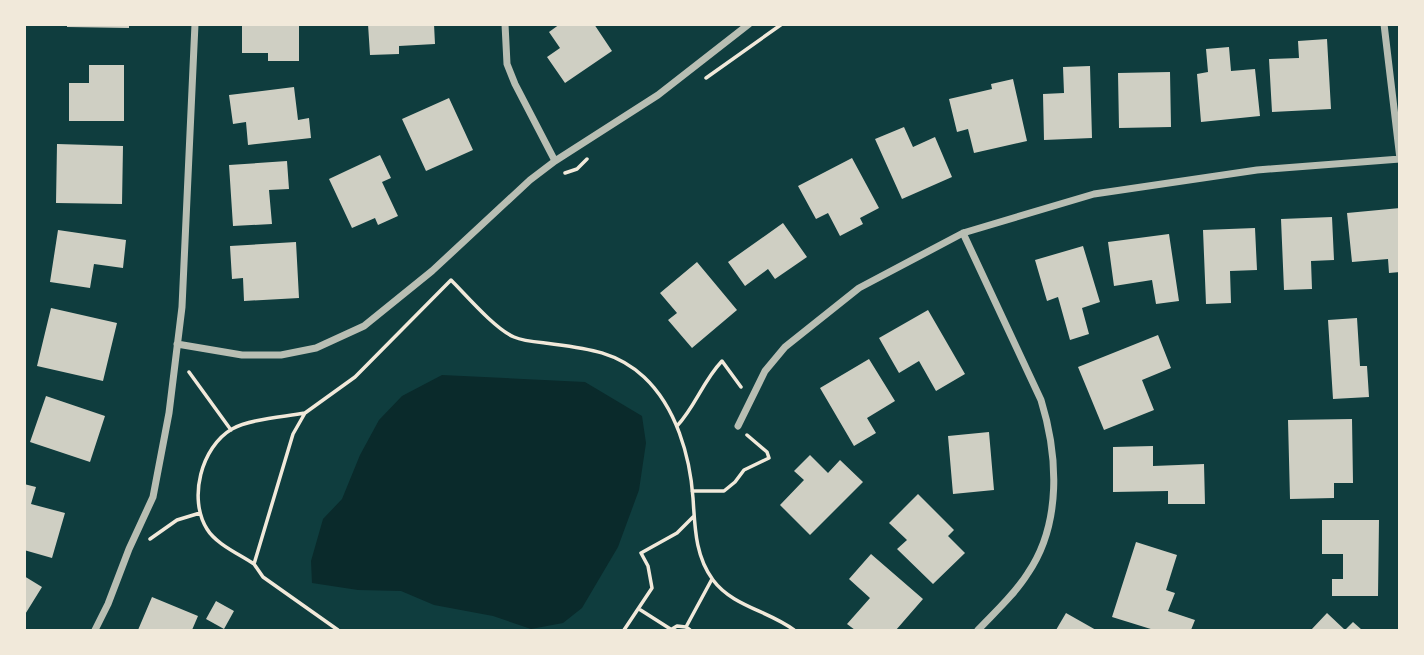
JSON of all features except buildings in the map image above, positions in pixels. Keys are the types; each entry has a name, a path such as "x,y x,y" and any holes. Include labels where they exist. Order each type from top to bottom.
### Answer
{"street":[{"path":"94,631 153,497 169,413 182,307 195,24"},
{"path":"505,24 508,64 515,84 555,161"},
{"path":"177,344 242,355 281,355 316,348 364,326 432,271 530,180 658,95 748,24"},
{"path":"738,426 765,371 785,347 859,288 964,233 1094,194 1257,170 1399,159 1384,24"},
{"path":"964,233 1041,400 1049,427 1054,491 1050,521 1041,550 1028,574 978,631"}],"path":[{"path":"254,564 293,434 305,413 355,377 451,280 512,336 614,356 644,376 677,426 688,464 696,542 712,579 725,594 773,617 794,631"},
{"path":"177,344 192,379 231,430"},
{"path":"677,426 688,414 712,371 722,361 751,400"},
{"path":"305,413 245,424 223,436 212,449 198,480 200,513 208,531 254,564 263,577 338,631"},
{"path":"692,491 724,491 744,470 769,458 767,452 738,426"},
{"path":"144,544 177,520 200,513"},
{"path":"624,631 652,588 648,566 641,553 677,533 694,516"},
{"path":"639,609 672,630 677,626 688,629 712,579"}],"water":[{"path":"442,375 585,382 642,416 646,443 639,490 618,547 582,608 563,623 531,629 493,616 434,605 401,591 358,590 312,583 311,561 323,519 342,499 360,455 379,420 402,396"}]}
